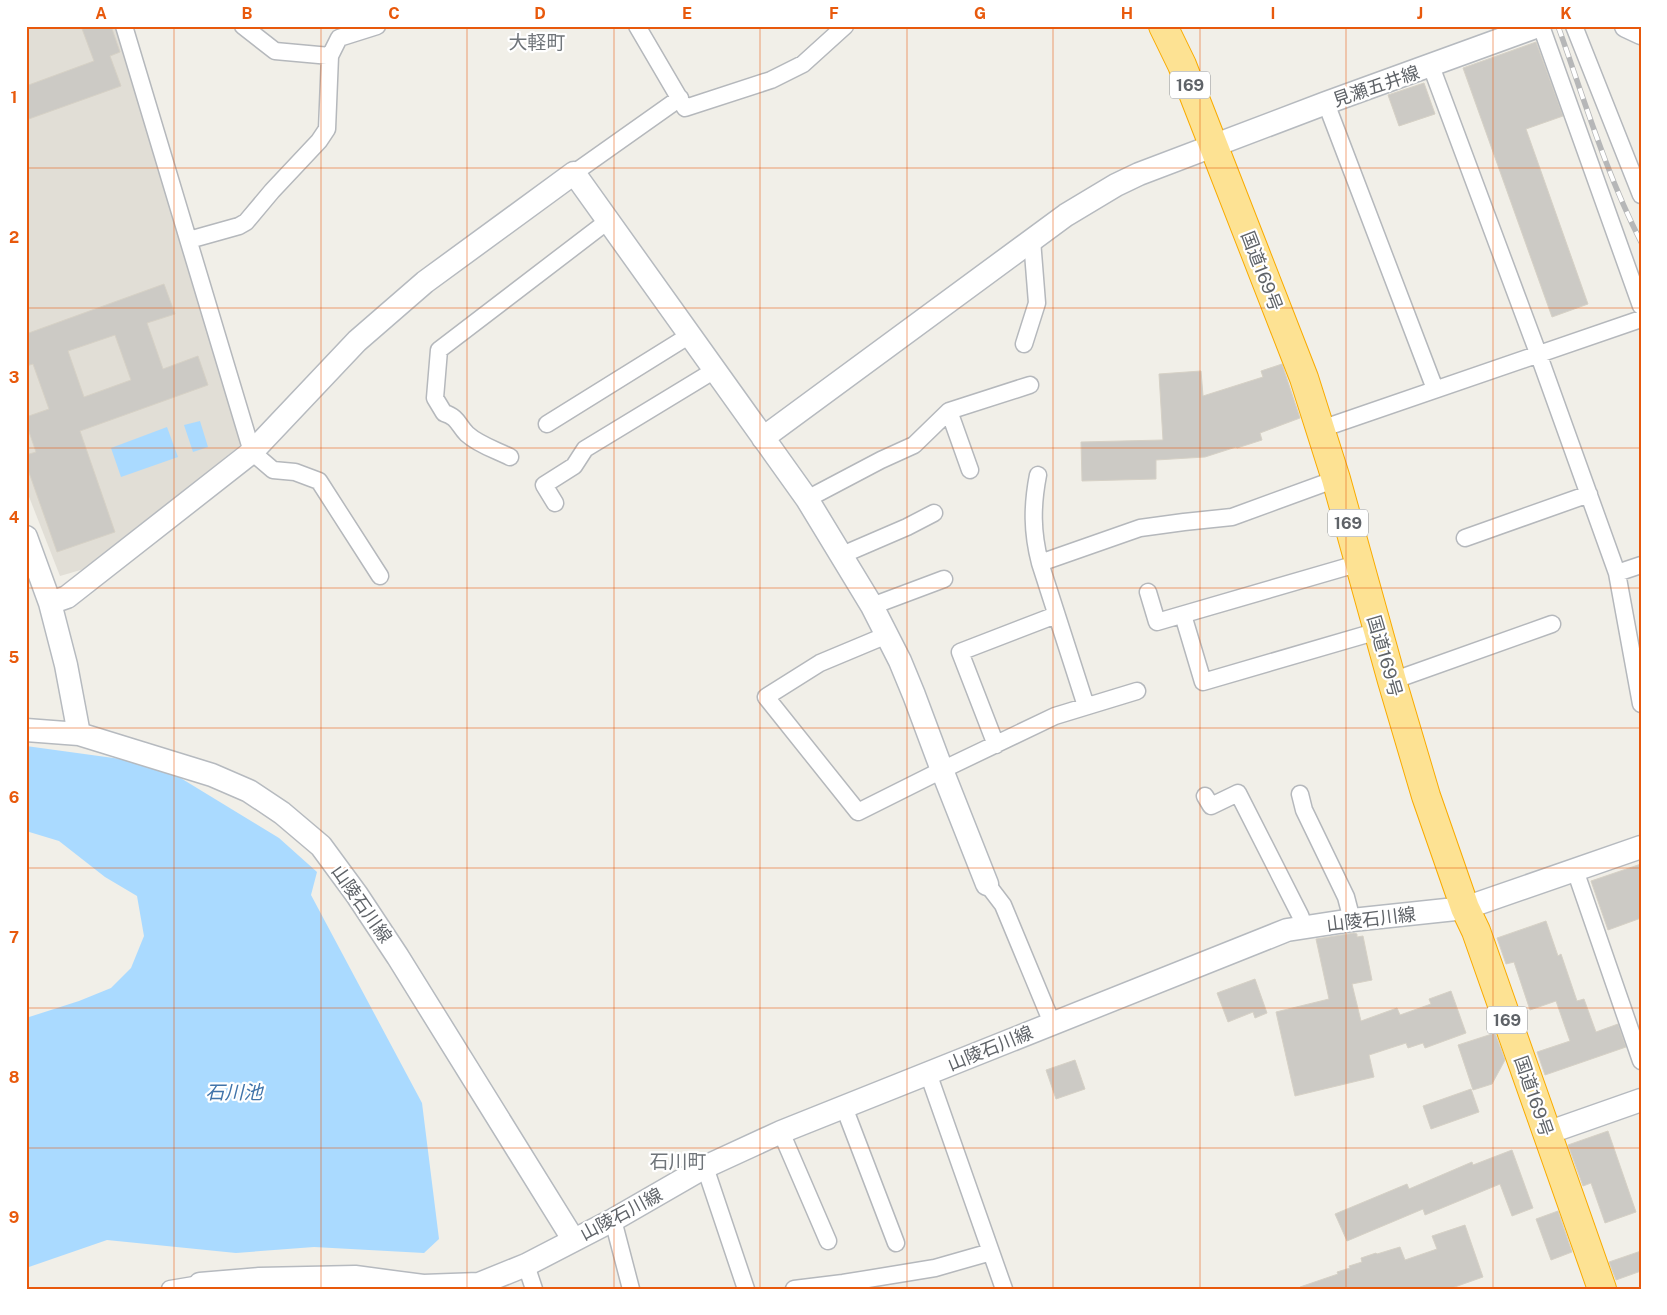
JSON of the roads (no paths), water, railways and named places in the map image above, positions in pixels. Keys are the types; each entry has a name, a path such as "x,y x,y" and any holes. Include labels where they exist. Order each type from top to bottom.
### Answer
{"highway":[{"name":"国道169号","path":"1172,32 1213,145 1304,378 1336,479 1426,796 1465,908 1476,931 1602,1289"}],"street":[{"path":"124,26 252,452 273,470 295,472 319,481 380,576"},
{"path":"242,26 275,51 330,56"},
{"path":"189,240 239,226 246,222 319,141 327,130 330,56 339,38 377,26"},
{"path":"637,26 686,108 771,80 803,64 845,26"},
{"path":"1540,26 1641,306"},
{"name":"見瀬五井線","path":"763,438 1066,215 1116,185 1213,145 1540,26"},
{"path":"1574,26 1641,195"},
{"path":"1626,26 1641,33"},
{"path":"1431,66 1538,353 1616,573 1641,704"},
{"path":"50,603 67,597 252,452 357,341 424,282 680,98"},
{"path":"1326,103 1435,389"},
{"path":"574,173 807,500 872,606 914,694 987,884 1003,904 1052,1023"},
{"path":"510,457 485,446 468,434 453,415 444,413 435,398 439,350 608,220"},
{"path":"1024,344 1037,303 1032,240"},
{"path":"1321,429 1641,319"},
{"path":"547,424 690,335"},
{"path":"554,503 544,485 574,466 585,449 716,370"},
{"path":"807,500 881,460 914,445 949,411 1030,385"},
{"path":"949,411 970,470"},
{"path":"1038,475 1033,500 1036,548 1086,706"},
{"path":"1040,563 1140,528 1232,517 1336,479"},
{"path":"1465,538 1589,494"},
{"path":"842,556 907,528 934,513"},
{"path":"26,537 50,603 66,665 79,734"},
{"path":"1148,592 1157,622 1360,563"},
{"path":"1616,573 1641,565"},
{"path":"872,606 944,578"},
{"path":"996,745 960,652 1056,615"},
{"path":"1183,615 1203,682 1378,631"},
{"path":"1392,681 1552,624"},
{"path":"887,635 820,663 766,697 858,812 1055,716 1137,691"},
{"name":"山陵石川線","path":"26,730 79,734 212,775 249,792 282,813 321,846 398,956 573,1239 612,1220 705,1167 781,1132 1287,930 1352,920 1465,908 1641,847"},
{"path":"1205,796 1211,806 1238,793 1305,928"},
{"path":"1300,794 1304,810 1346,897 1352,920"},
{"path":"1575,870 1641,1061"},
{"path":"928,1073 1004,1289"},
{"path":"1547,1133 1641,1100"},
{"path":"844,1107 896,1243"},
{"path":"781,1132 828,1241"},
{"path":"705,1167 746,1289"},
{"path":"612,1220 631,1289"},
{"path":"170,1289 200,1284 259,1279 355,1277 422,1286 479,1284 526,1265 573,1239"},
{"path":"794,1289 934,1268 991,1252"},
{"path":"526,1265 534,1289"}],"water":[{"path":"200,421 208,447 193,452 184,425"},
{"path":"167,427 178,457 121,477 111,448"},
{"name":"石川池","path":"26,746 128,760 174,774 279,838 317,872 311,895 422,1103 439,1239 424,1253 314,1247 236,1253 107,1240 26,1268 26,1018 79,1001 111,988 131,968 144,936 137,896 105,877 59,841 26,831"}],"railway":[{"path":"1558,26 1606,163 1641,242"}],"district":[{"name":"大軽町","path":"537,42"},
{"name":"石川町","path":"678,1161"}]}
